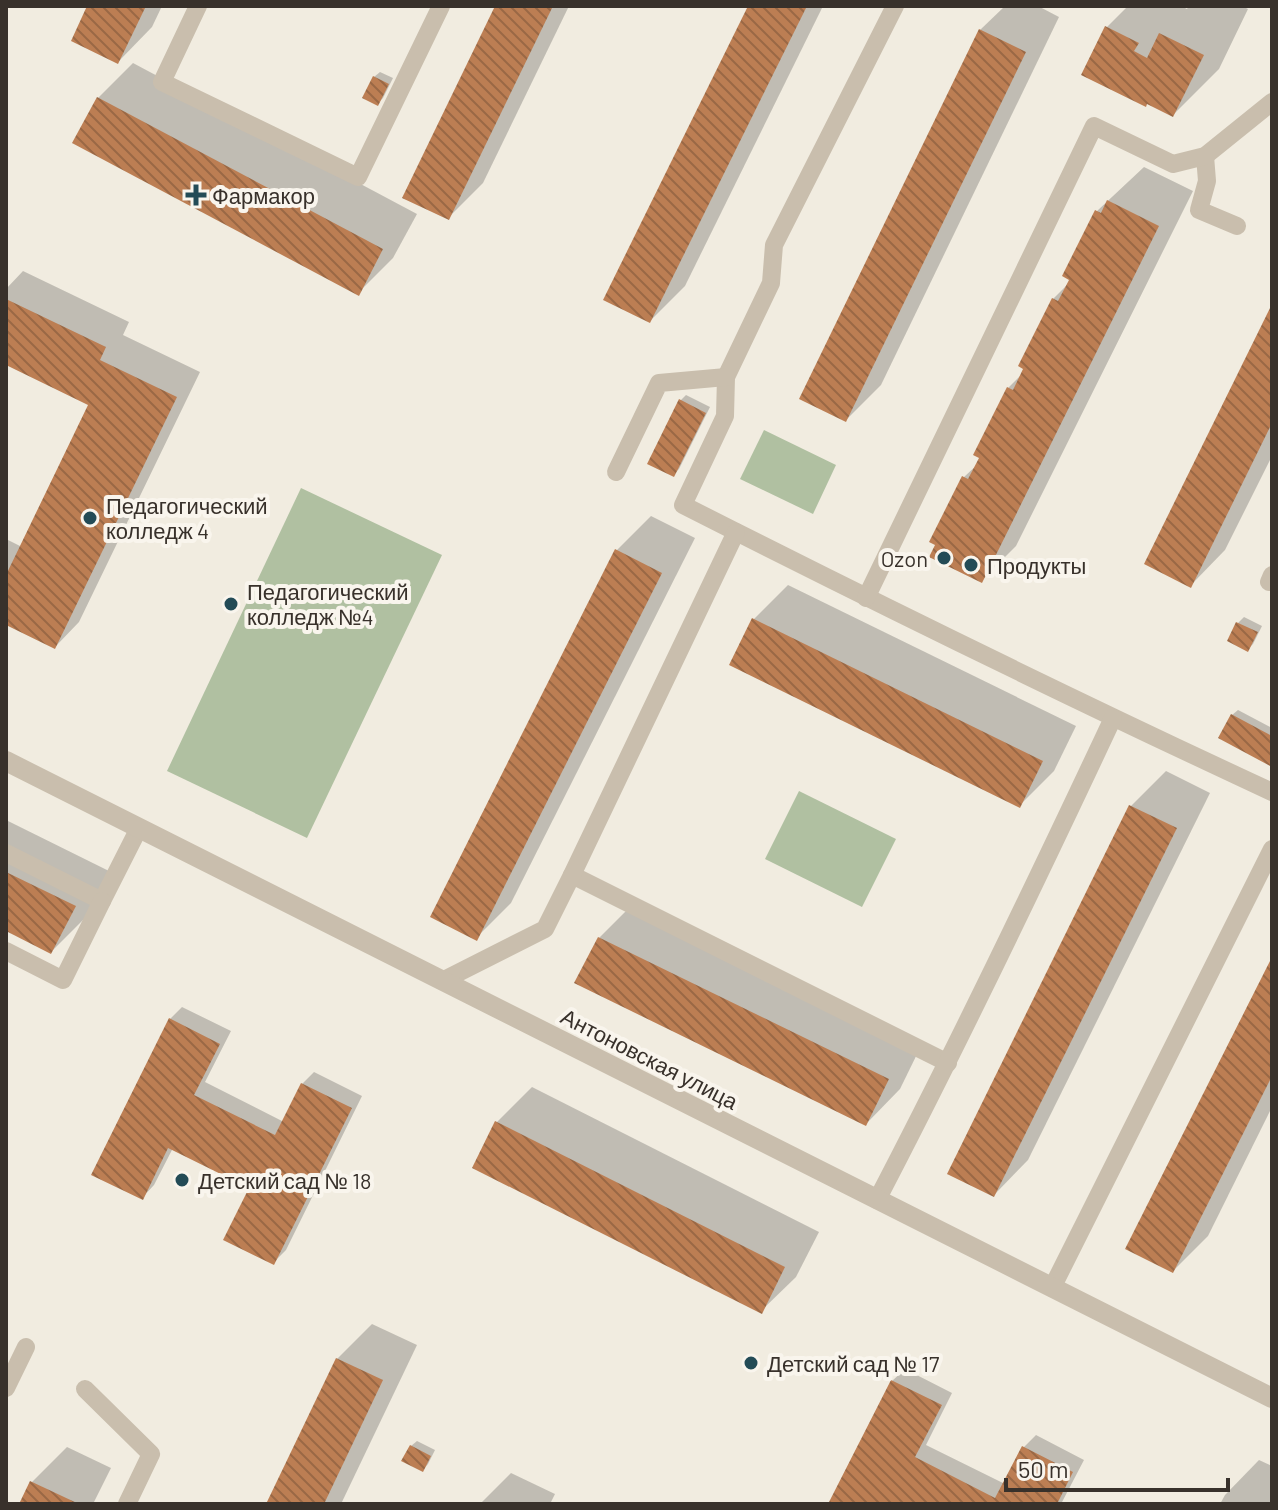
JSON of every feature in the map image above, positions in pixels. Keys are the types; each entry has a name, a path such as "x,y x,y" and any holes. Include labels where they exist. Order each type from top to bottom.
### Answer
{"street":[{"name":"Антоновская улица","path":"6,761 1272,1398"}],"lane":[{"path":"198,6 162,82 358,177 441,6"},
{"path":"895,6 774,245 771,283 726,377 725,416 683,505 866,598 1272,792"},
{"path":"866,598 1094,126 1173,164 1205,156 1272,102"},
{"path":"1205,156 1207,181 1199,210 1237,226"},
{"path":"616,472 659,383 726,377"},
{"path":"442,981 545,929 736,532"},
{"path":"877,1200 948,1063 1113,718"},
{"path":"6,951 63,980 139,828"},
{"path":"1052,1288 1272,849"},
{"path":"6,853 102,901"},
{"path":"572,875 948,1063"},
{"path":"6,1388 26,1347"},
{"path":"85,1389 151,1454 127,1504"}],"green space":[{"path":"764,430 836,465 813,514 740,479"},
{"path":"301,488 442,555 307,838 167,771"},
{"path":"799,791 896,839 862,907 765,859"}],"building":[{"path":"87,6 146,6 118,64 71,41"},
{"path":"495,6 553,6 449,220 402,198"},
{"path":"748,6 807,6 650,323 603,300"},
{"path":"1105,26 1139,43 1134,51 1147,58 1159,33 1204,55 1173,117 1081,75"},
{"path":"979,29 1026,52 846,422 799,399"},
{"path":"373,76 389,84 378,106 362,98"},
{"path":"97,97 383,249 359,296 72,143"},
{"path":"1107,200 1159,226 982,583 929,557 935,545 929,542 962,476 968,479 979,458 973,455 1007,387 1013,390 1023,369 1018,366 1052,298 1058,301 1069,280 1062,276 1095,210 1101,213"},
{"path":"6,299 106,347 100,360 177,397 55,649 6,625 6,575 88,405 6,365"},
{"path":"1272,304 1272,423 1191,588 1144,564"},
{"path":"679,399 706,413 674,477 647,464"},
{"path":"615,549 662,573 477,941 430,917"},
{"path":"752,618 1043,761 1020,808 729,665"},
{"path":"1236,622 1258,632 1248,652 1227,641"},
{"path":"1231,714 1272,736 1272,767 1218,738"},
{"path":"1129,805 1177,828 994,1197 947,1174"},
{"path":"6,872 76,906 51,954 6,931"},
{"path":"598,937 889,1079 866,1126 574,983"},
{"path":"1272,957 1272,1076 1173,1273 1125,1249"},
{"path":"169,1018 220,1044 194,1095 275,1135 301,1083 352,1108 274,1265 223,1240 249,1188 168,1148 143,1200 91,1175"},
{"path":"495,1121 785,1267 762,1314 472,1168"},
{"path":"336,1358 383,1380 324,1504 266,1504"},
{"path":"891,1380 942,1405 915,1457 995,1498 1022,1446 1073,1472 1057,1504 828,1504"},
{"path":"410,1445 431,1456 423,1472 401,1461"},
{"path":"30,1481 79,1504 19,1504"}],"place":[{"name":"Фармакор","path":"196,195"},
{"name":"Педагогический колледж 4","path":"90,518"},
{"name":"Ozon","path":"944,558"},
{"name":"Продукты","path":"971,565"},
{"name":"Педагогический колледж №4","path":"231,604"},
{"name":"Детский сад № 18","path":"182,1180"},
{"name":"Детский сад № 17","path":"751,1363"}]}
